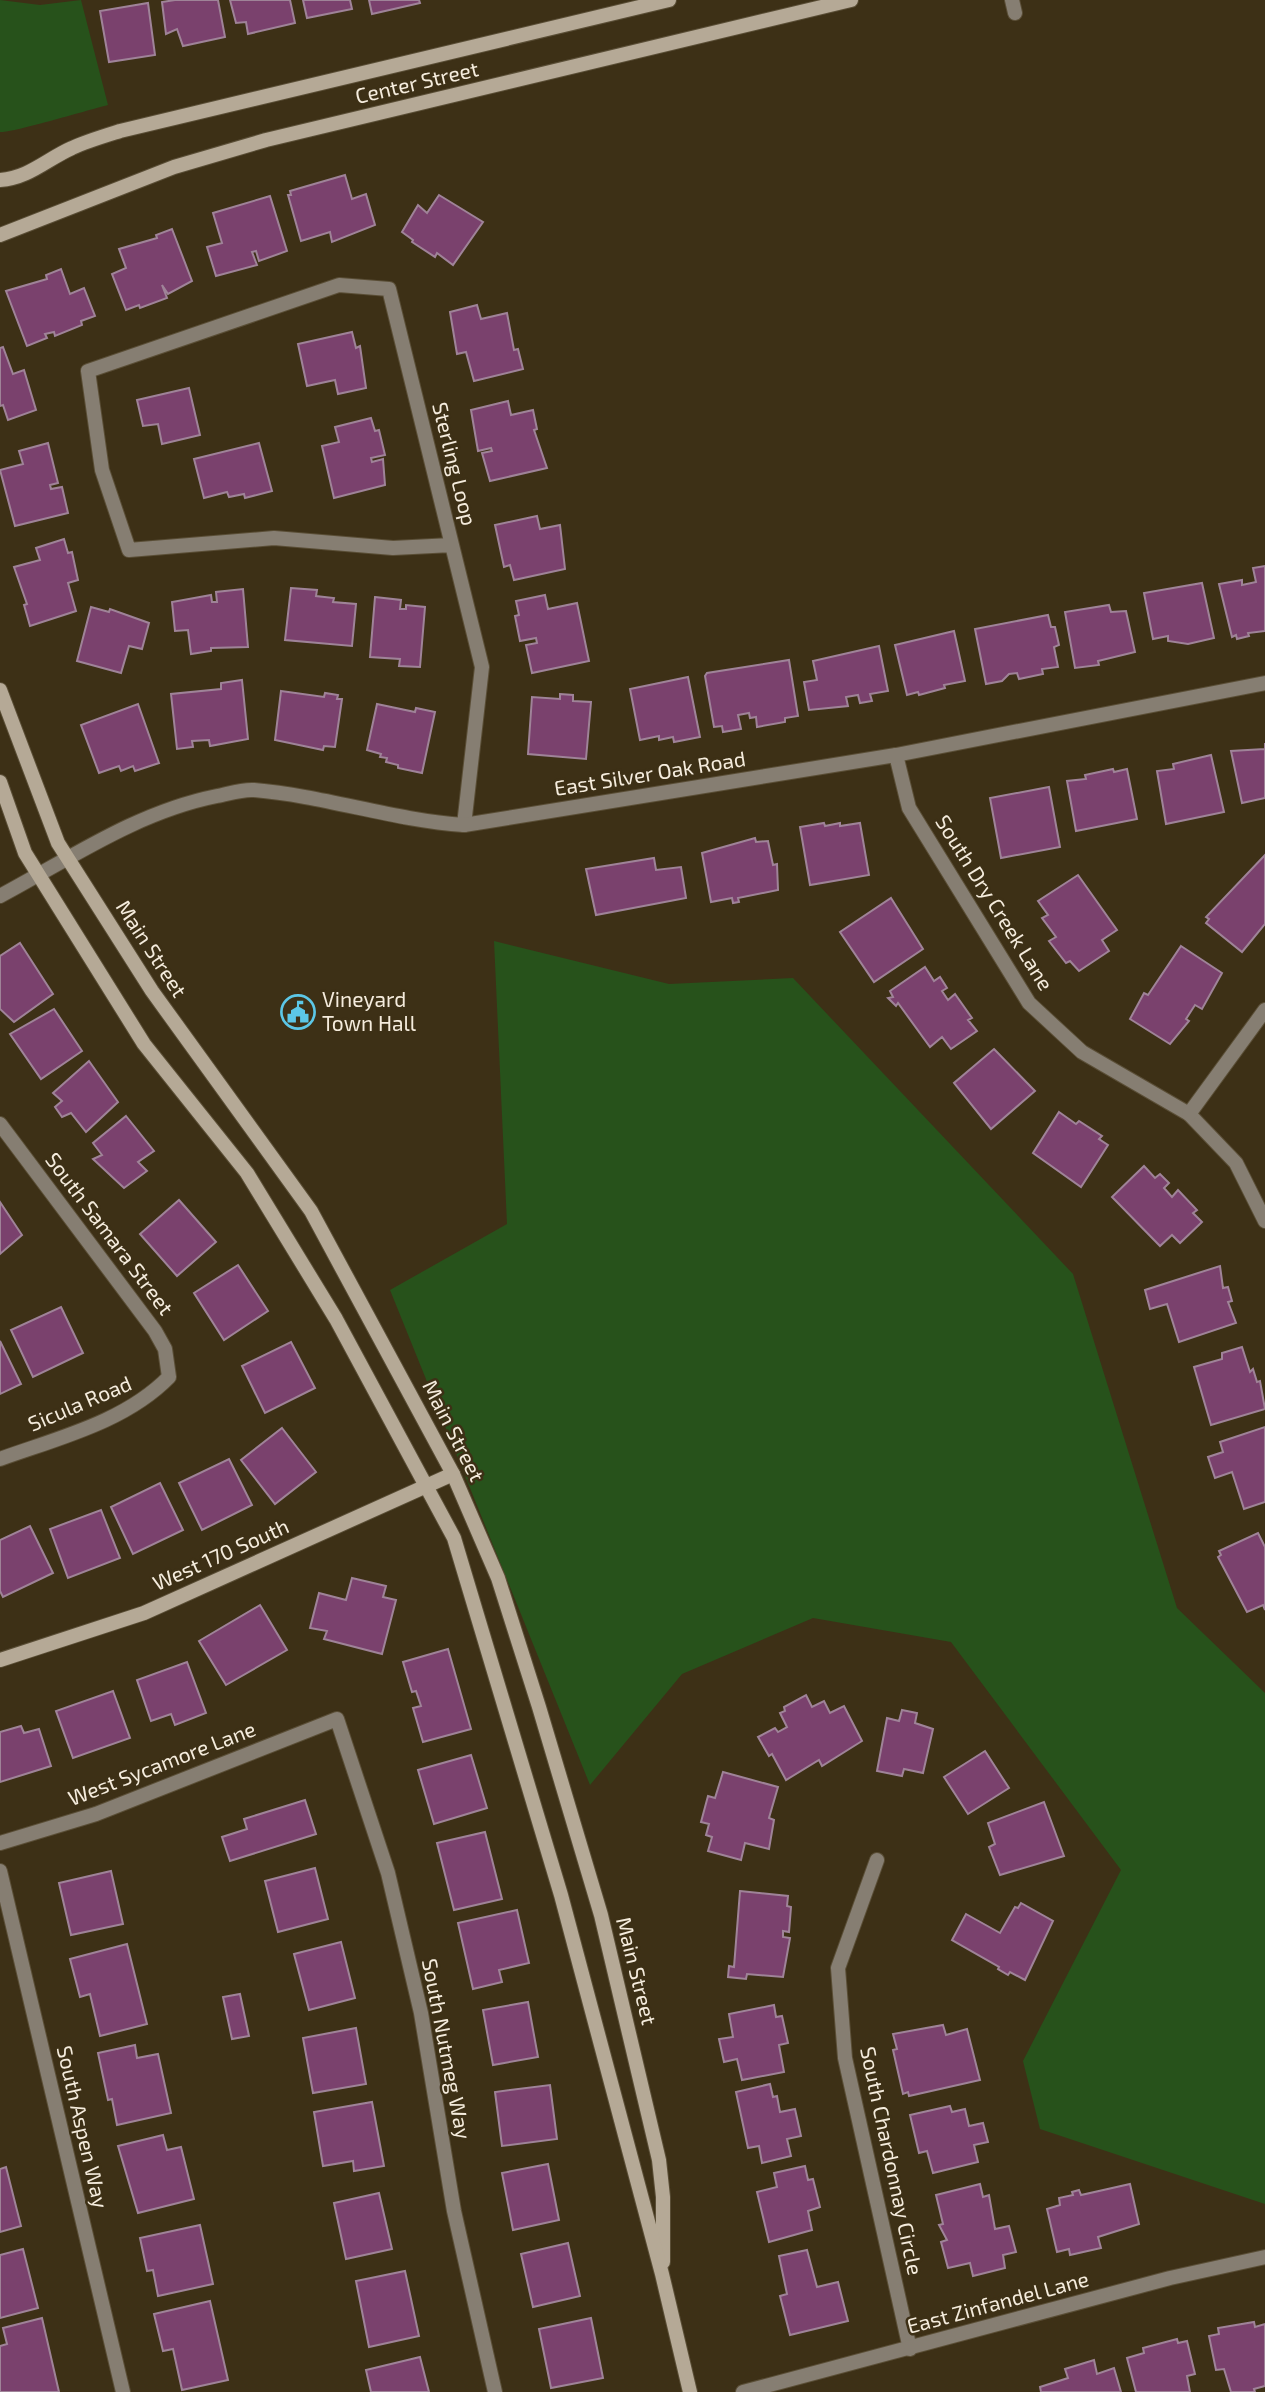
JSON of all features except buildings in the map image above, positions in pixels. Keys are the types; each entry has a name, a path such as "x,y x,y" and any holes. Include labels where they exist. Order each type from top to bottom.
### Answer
{"street":[{"name":"Center Street","path":"0,180 32,171 69,149 120,131 669,0"},
{"name":"Center Street","path":"0,235 174,167 266,141 851,0"},
{"name":"Sterling Loop","path":"339,285 389,289 452,545 393,548 274,538 129,550 102,470 88,371 339,285"},
{"path":"452,545 482,667 464,825"},
{"name":"East Silver Oak Road","path":"0,896 114,831 187,802 251,790 350,805 426,822 464,825 896,755 1265,683"},
{"name":"Main Street","path":"0,690 58,843 152,991 311,1211 453,1474 498,1578 601,1915 659,2160 665,2235 662,2274"},
{"name":"South Dry Creek Lane","path":"896,755 909,808 1029,1003 1082,1052 1189,1114 1236,1163 1265,1221"},
{"name":"Main Street","path":"0,782 25,853 144,1044 247,1173 336,1319 454,1538 561,1895 662,2274 690,2392"},
{"path":"1189,1114 1265,1010"},
{"name":"South Samara Street","path":"0,1124 155,1331 164,1349 169,1377"},
{"name":"Sicula Road","path":"0,1459 85,1429 148,1399 169,1377"},
{"name":"West 170 South","path":"0,1660 144,1613 453,1474"},
{"name":"West Sycamore Lane","path":"0,1843 109,1810 337,1718"},
{"name":"South Nutmeg Way","path":"337,1718 388,1873 421,2012 454,2211 495,2392"},
{"name":"South Chardonnay Circle","path":"877,1860 838,1968 845,2058 910,2349"},
{"name":"South Aspen Way","path":"0,1871 123,2392"},
{"name":"East Zinfandel Lane","path":"743,2392 1170,2278 1265,2257"}],"green space":[{"path":"0,0 40,5 81,0 108,105 0,132"},
{"path":"494,941 669,984 793,978 1073,1274 1177,1608 1265,1693 1265,2204 1040,2129 1023,2061 1121,1870 951,1642 813,1618 682,1674 590,1785 390,1290 507,1224"}],"place":[{"name":"Vineyard Town Hall","path":"298,1012"}]}
